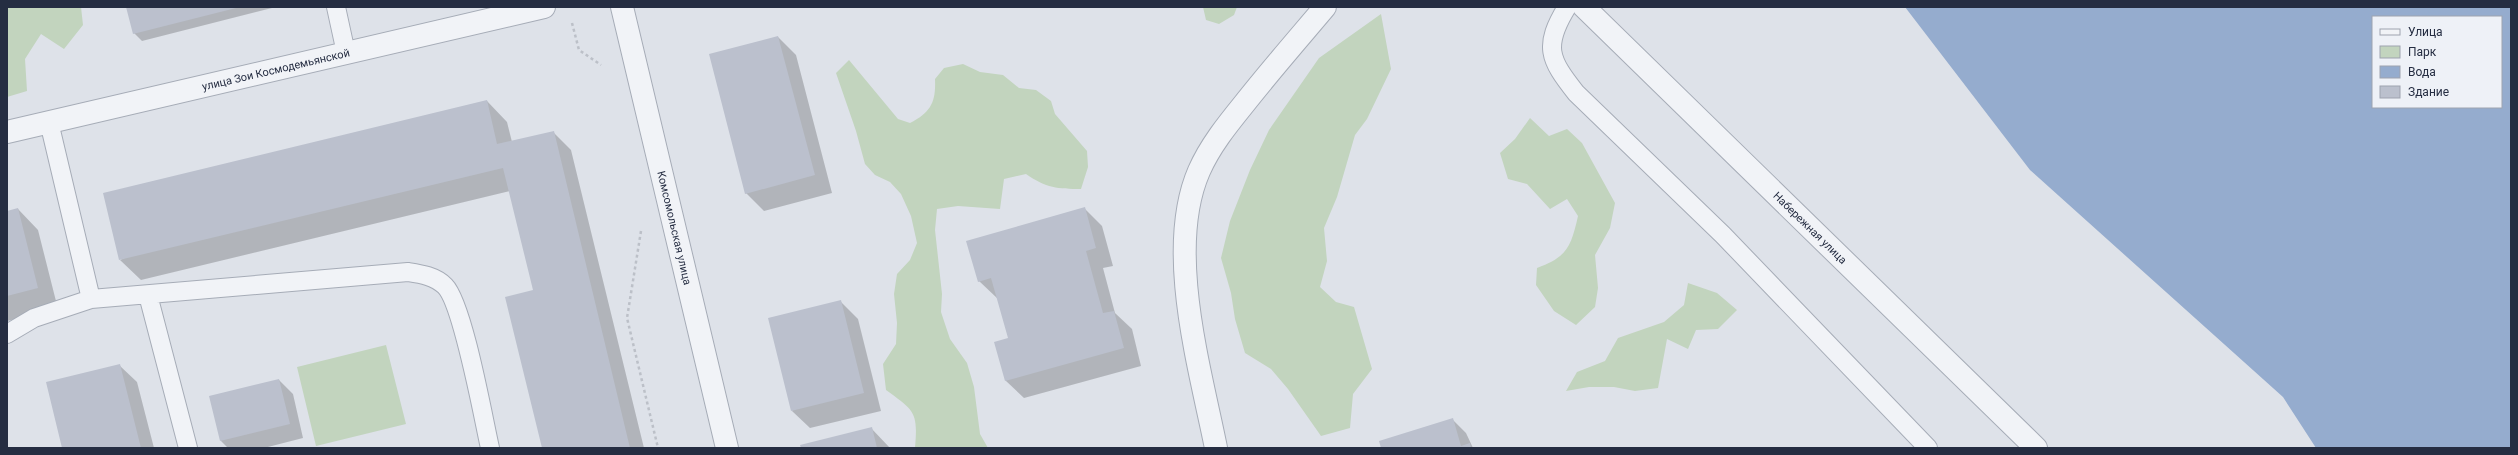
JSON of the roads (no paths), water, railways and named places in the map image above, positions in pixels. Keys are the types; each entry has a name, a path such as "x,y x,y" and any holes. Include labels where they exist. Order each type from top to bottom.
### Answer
{"street":[{"name":"улица Зои Космодемьянской","path":"7,132 544,7"},
{"name":"Комсомольская улица","path":"622,7 727,448"},
{"path":"1216,448 1189,311 1185,247 1189,207 1198,172 1215,140 1268,73 1326,7"},
{"name":"Набережная улица","path":"1584,7 2036,448"}],"lane":[{"path":"336,7 346,53"},
{"path":"1567,7 1554,28 1552,54 1559,72 1576,93 1723,236 1928,448"},
{"path":"49,122 90,299"},
{"path":"7,334 34,318 90,299 408,272 428,275 446,286 458,307 490,448"},
{"path":"148,295 188,448"}],"water":[{"path":"1905,7 2511,7 2511,448 2316,448 2283,397 2030,170"}]}
